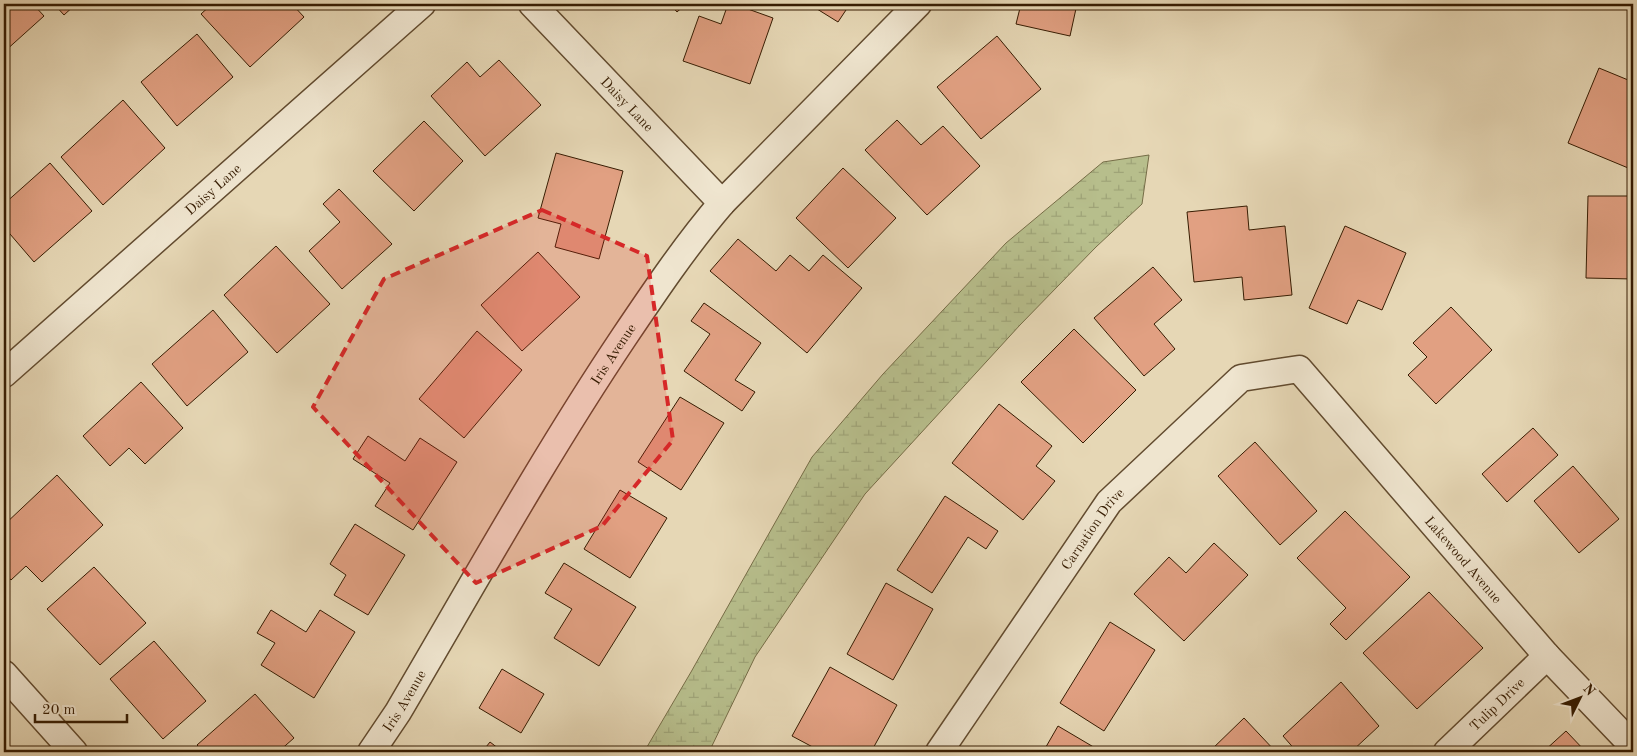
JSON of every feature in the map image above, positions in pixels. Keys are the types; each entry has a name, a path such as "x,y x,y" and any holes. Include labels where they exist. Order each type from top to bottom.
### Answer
{"street":[{"name":"Daisy Lane","path":"4,374 422,4"},
{"name":"Daisy Lane","path":"532,4 722,203"},
{"name":"Iris Avenue","path":"371,752 398,712 580,402 703,225 722,203 918,4"},
{"name":"Lakewood Avenue","path":"1299,369 1547,656 1633,746"},
{"name":"Carnation Drive","path":"939,752 1109,502 1241,378 1299,369"},
{"name":"Tulip Drive","path":"1446,752 1547,656"},
{"path":"4,674 74,752"}],"highlighted area":[{"path":"542,210 647,256 673,440 602,526 476,583 313,407 384,279"}],"green space":[{"path":"1149,155 1142,204 1096,247 1020,325 865,494 755,657 709,752 644,752 812,457 883,374 1006,243 1103,162"}],"building":[{"path":"4,4 33,4 44,16 4,52"},
{"path":"54,4 76,4 64,15"},
{"path":"212,4 292,4 304,17 250,67 201,14"},
{"path":"643,4 653,4 647,9"},
{"path":"670,4 686,4 677,12"},
{"path":"728,4 734,4 773,18 750,84 683,61 699,16 721,24"},
{"path":"809,4 850,4 838,22"},
{"path":"1021,4 1077,4 1070,36 1016,24"},
{"path":"197,34 233,77 177,126 141,82"},
{"path":"997,36 1041,89 981,139 937,87"},
{"path":"499,60 541,105 485,156 431,96 467,62 480,77"},
{"path":"1599,68 1633,82 1633,170 1568,143"},
{"path":"123,100 165,148 103,205 61,157"},
{"path":"897,120 921,145 943,126 980,166 927,215 865,150"},
{"path":"424,121 463,161 414,211 373,171"},
{"path":"556,153 623,171 599,259 555,247 561,224 538,218"},
{"path":"50,163 92,211 34,262 4,227 4,204"},
{"path":"843,168 896,218 848,268 796,218"},
{"path":"339,189 392,244 342,289 309,251 340,222 323,204"},
{"path":"1588,196 1633,196 1633,279 1586,278"},
{"path":"1247,206 1249,230 1285,226 1292,295 1244,300 1242,277 1194,282 1187,212"},
{"path":"1345,226 1406,253 1382,310 1358,300 1347,324 1309,308"},
{"path":"738,239 776,271 790,255 809,271 823,255 862,288 807,353 710,271"},
{"path":"276,246 330,304 277,353 224,295"},
{"path":"538,252 580,297 522,351 481,305"},
{"path":"4,263 9,268 4,272"},
{"path":"1153,267 1182,300 1154,324 1175,349 1144,376 1094,318"},
{"path":"704,303 761,343 735,380 755,392 742,411 684,371 710,334 691,321"},
{"path":"1451,307 1492,350 1436,404 1408,375 1427,357 1413,343"},
{"path":"213,310 248,352 187,406 152,364"},
{"path":"1074,329 1136,390 1083,443 1021,382"},
{"path":"477,331 522,370 464,438 419,399"},
{"path":"141,382 183,428 145,464 129,448 110,466 83,436"},
{"path":"680,397 724,423 681,490 638,462"},
{"path":"999,404 1052,446 1036,466 1055,481 1023,520 952,463"},
{"path":"1533,428 1558,455 1507,502 1482,474"},
{"path":"368,436 405,461 420,438 457,462 413,530 375,506 390,483 353,459"},
{"path":"1255,442 1317,511 1280,545 1218,476"},
{"path":"1573,466 1619,519 1579,553 1534,501"},
{"path":"57,475 103,525 42,582 26,566 11,580 4,572 4,525"},
{"path":"620,490 667,518 630,578 584,549"},
{"path":"945,496 998,531 986,549 968,537 932,593 897,570"},
{"path":"1345,511 1410,577 1346,640 1330,624 1346,608 1297,558"},
{"path":"355,524 405,555 368,615 334,595 346,575 330,564"},
{"path":"1214,543 1248,575 1184,641 1134,594 1169,557 1186,573"},
{"path":"564,563 636,607 599,666 554,638 572,609 545,593"},
{"path":"1633,564 1633,576 1627,570"},
{"path":"94,567 146,623 100,665 47,609"},
{"path":"886,583 933,609 893,680 847,654"},
{"path":"1429,592 1483,648 1417,709 1363,653"},
{"path":"271,610 306,632 320,610 355,632 314,698 261,665 275,643 257,633"},
{"path":"1110,622 1155,650 1104,731 1060,703"},
{"path":"154,641 206,701 163,739 110,679"},
{"path":"830,667 897,705 871,752 822,752 792,736"},
{"path":"502,669 544,694 521,733 479,708"},
{"path":"1341,682 1379,726 1351,752 1297,752 1283,736"},
{"path":"255,694 294,738 278,752 204,752 197,745"},
{"path":"1244,718 1276,752 1209,752"},
{"path":"1058,726 1102,752 1043,752"},
{"path":"1566,731 1586,752 1543,752"},
{"path":"490,742 503,752 482,752"},
{"path":"460,747 467,752 456,752"},
{"path":"775,748 783,752 772,752"}]}
